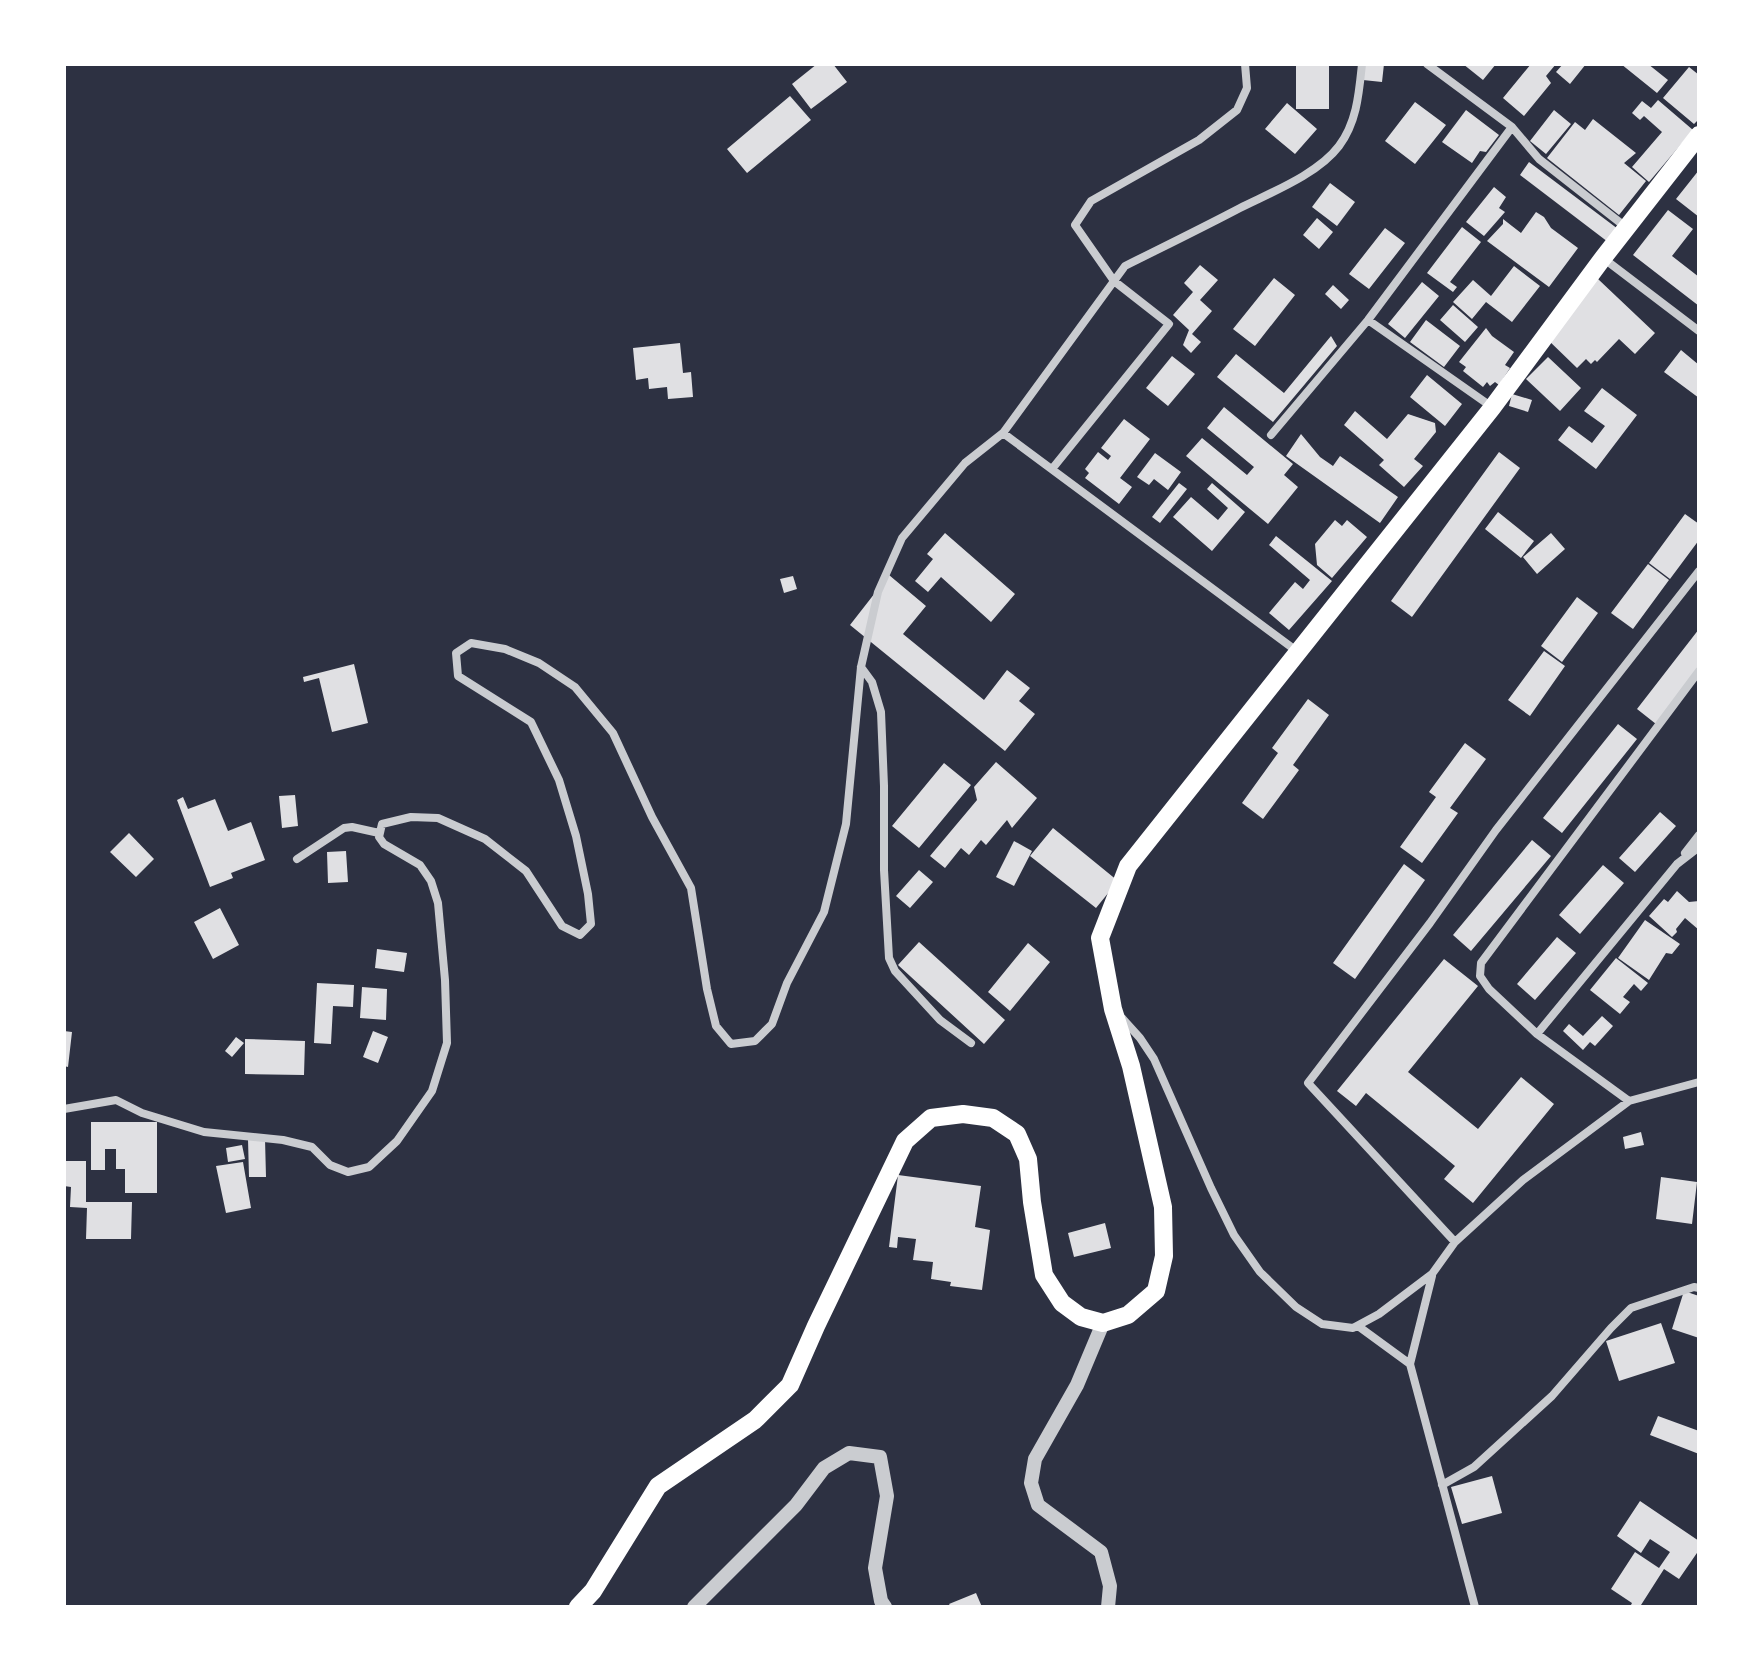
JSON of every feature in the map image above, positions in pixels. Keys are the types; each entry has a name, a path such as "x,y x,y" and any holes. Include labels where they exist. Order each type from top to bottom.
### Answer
{"main road":[{"path":"578,1607 593,1591 658,1486 755,1420 790,1385 905,1141 931,1118 963,1114 993,1118 1017,1134 1028,1159 1044,1275 1062,1303 1081,1317 1103,1323 1128,1315 1156,1291 1164,1256 1163,1207 1131,1066 1113,1009 1100,938 1128,866 1492,408 1699,135"}],"street":[{"path":"1052,469 1169,324 1114,281 1075,225 1091,201 1199,140 1237,110 1247,88 1245,64"},
{"path":"64,1109 116,1100 142,1113 204,1132 283,1140 312,1147 330,1165 348,1172 369,1167 397,1141 432,1091 447,1043 438,903 431,881 420,865 384,844 379,837 382,824 411,817 438,818 485,839 526,871 562,926 580,935 591,924 576,836 559,780 531,722 458,676 456,653 471,643 505,649 539,663 575,687 613,733 652,817 691,888 716,1026 731,1044 755,1041 772,1024 787,983 824,912 846,824 861,667 878,592 902,538 965,463 1003,433 1125,266 1278,189 1320,165 1338,147 1351,125 1358,100 1362,64"},
{"path":"1427,64 1512,127 1539,159 1627,228"},
{"path":"1271,435 1368,320 1512,127"},
{"path":"1603,258 1699,331"},
{"path":"1368,320 1492,408"},
{"path":"1003,433 1299,653"},
{"path":"1455,1242 1308,1083 1430,923 1496,830 1699,571"},
{"path":"861,667 872,682 881,712 889,958 895,971 940,1020 971,1043"},
{"path":"1629,1101 1537,1034 1489,989 1480,976 1481,963 1699,671"},
{"path":"297,859 344,828 379,833"},
{"path":"1537,1034 1699,835"},
{"path":"1677,864 1699,847"},
{"path":"1113,1009 1140,1038 1154,1059 1234,1235 1260,1272 1296,1307 1322,1324 1353,1328 1379,1314 1432,1274 1455,1242 1523,1180 1629,1101 1699,1082"},
{"path":"1432,1274 1410,1364 1475,1607"},
{"path":"1442,1485 1474,1467 1552,1396 1631,1308 1699,1288"},
{"path":"1103,1323 1077,1385 1035,1459 1031,1483 1038,1505 1101,1552 1110,1586 1108,1607"},
{"path":"1358,1326 1410,1364"},
{"path":"694,1607 796,1505 824,1468 849,1453 880,1457 887,1496 875,1568 885,1607"}],"building":[{"path":"817,64 833,64 847,82 811,109 792,84"},
{"path":"1296,64 1329,64 1329,109 1296,109"},
{"path":"1364,64 1384,64 1382,82 1363,80"},
{"path":"1463,64 1496,64 1483,80"},
{"path":"1531,64 1556,64 1546,76 1551,83 1524,116 1503,98"},
{"path":"1563,64 1586,64 1570,84 1556,72"},
{"path":"1621,64 1648,64 1668,80 1657,93"},
{"path":"1689,67 1699,75 1699,119 1694,124 1663,98"},
{"path":"790,96 811,120 747,173 727,149"},
{"path":"1658,100 1693,130 1649,182 1632,167 1662,132 1644,116 1640,120 1632,113 1642,101 1651,108"},
{"path":"1415,102 1446,125 1415,164 1385,141"},
{"path":"1287,103 1317,129 1295,154 1265,129"},
{"path":"1466,110 1499,135 1486,152 1480,151 1472,163 1442,142"},
{"path":"1554,110 1571,124 1546,154 1530,141"},
{"path":"1593,119 1636,153 1624,163 1646,181 1619,215 1547,158 1575,122 1585,130"},
{"path":"1529,162 1618,229 1608,242 1520,175"},
{"path":"1699,170 1699,217 1676,199"},
{"path":"1330,183 1355,202 1337,226 1312,207"},
{"path":"1494,187 1506,197 1499,208 1505,212 1484,236 1466,222"},
{"path":"1668,210 1693,229 1672,256 1699,277 1699,306 1633,255"},
{"path":"1536,212 1578,248 1549,287 1487,241 1503,224 1503,219 1521,233"},
{"path":"1317,218 1333,232 1319,249 1303,235"},
{"path":"1462,227 1481,242 1450,282 1457,287 1453,292 1427,273"},
{"path":"1385,228 1405,243 1369,289 1349,274"},
{"path":"1200,265 1218,280 1200,300 1212,311 1192,334 1201,342 1191,353 1183,345 1189,330 1173,315 1193,292 1184,283"},
{"path":"1514,266 1540,286 1512,322 1486,302 1472,319 1453,302 1473,280 1491,296"},
{"path":"1274,278 1295,295 1255,346 1233,329"},
{"path":"1598,279 1655,333 1635,354 1619,339 1597,362 1595,360 1591,364 1586,359 1577,368 1544,336"},
{"path":"1422,282 1439,296 1405,338 1388,324"},
{"path":"1333,285 1349,300 1341,309 1325,294"},
{"path":"1453,305 1478,327 1465,342 1440,320"},
{"path":"1426,320 1460,346 1444,367 1410,342"},
{"path":"1486,328 1514,352 1505,365 1510,368 1499,385 1495,382 1490,386 1487,382 1483,387 1463,371 1466,367 1459,362"},
{"path":"1331,336 1337,346 1273,422 1217,377 1236,354 1284,393"},
{"path":"680,343 683,373 691,372 693,397 668,399 667,387 649,389 648,378 636,380 633,348"},
{"path":"1681,350 1699,365 1699,398 1664,372"},
{"path":"1172,356 1195,374 1168,406 1146,388"},
{"path":"1548,357 1581,388 1560,411 1526,379"},
{"path":"1427,375 1462,404 1445,426 1410,397"},
{"path":"1602,388 1637,415 1596,469 1558,440 1569,426 1592,443 1605,426 1584,411"},
{"path":"1512,394 1532,400 1528,412 1509,406"},
{"path":"1224,407 1293,464 1284,475 1298,487 1268,524 1186,456 1202,438 1247,475 1254,467 1207,428"},
{"path":"1355,411 1387,439 1408,414 1435,423 1436,432 1414,459 1423,466 1404,487 1379,465 1384,460 1344,425"},
{"path":"1124,419 1150,439 1120,478 1132,487 1119,504 1085,478 1089,473 1085,469 1098,452 1108,460 1111,456 1101,448"},
{"path":"1301,434 1320,457 1333,466 1340,456 1398,497 1380,523 1286,456"},
{"path":"1499,452 1520,468 1412,617 1391,601"},
{"path":"1155,453 1181,472 1168,490 1154,479 1149,485 1137,477"},
{"path":"1179,483 1187,489 1160,523 1152,517"},
{"path":"1212,483 1245,512 1212,551 1173,517 1191,497 1218,520 1228,508 1207,489"},
{"path":"1498,512 1534,541 1521,558 1485,529"},
{"path":"1685,514 1699,524 1699,540 1670,579 1649,563"},
{"path":"1335,520 1342,526 1347,520 1367,537 1332,578 1317,565 1315,544"},
{"path":"945,533 1015,594 991,622 941,577 928,592 915,581 933,559 927,554"},
{"path":"1551,533 1565,549 1537,574 1523,557"},
{"path":"1276,536 1332,581 1289,630 1269,613 1295,582 1303,589 1310,580 1269,545"},
{"path":"1648,564 1669,580 1633,629 1611,613"},
{"path":"889,575 926,606 903,634 984,700 1007,670 1030,688 1019,701 1035,714 1005,751 850,625"},
{"path":"793,576 797,589 784,593 780,579"},
{"path":"1577,597 1598,613 1562,662 1541,646"},
{"path":"1699,629 1699,669 1656,724 1637,709"},
{"path":"1544,651 1565,666 1530,716 1508,700"},
{"path":"354,664 368,723 332,732 319,678 304,682 303,677"},
{"path":"1308,699 1329,715 1293,765 1299,770 1263,819 1242,803 1278,753 1272,748"},
{"path":"1618,724 1637,739 1562,833 1543,818"},
{"path":"1465,743 1486,759 1450,808 1458,813 1422,863 1400,847 1436,797 1429,792"},
{"path":"996,762 1037,798 1012,828 1007,820 986,845 981,840 969,855 961,848 945,868 930,856 977,800 974,787"},
{"path":"944,763 971,785 919,848 892,826"},
{"path":"295,795 298,826 282,828 279,796"},
{"path":"183,797 188,809 215,799 228,831 251,822 265,860 231,873 233,878 210,887 177,800"},
{"path":"1660,812 1676,826 1635,872 1619,858"},
{"path":"1053,828 1118,881 1096,908 1030,856"},
{"path":"129,833 154,859 136,877 110,852"},
{"path":"1532,840 1551,856 1471,951 1453,935"},
{"path":"1014,841 1032,851 1014,886 996,877"},
{"path":"346,851 348,882 328,883 327,852"},
{"path":"1404,864 1425,880 1355,979 1333,963"},
{"path":"1603,865 1624,883 1580,934 1559,915"},
{"path":"919,870 933,882 910,908 896,896"},
{"path":"1677,891 1689,902 1699,901 1699,930 1685,918 1672,937 1649,916 1664,899 1668,902"},
{"path":"220,908 239,945 213,959 194,922"},
{"path":"1645,920 1680,944 1672,954 1666,953 1649,980 1618,958"},
{"path":"1557,937 1576,953 1535,1000 1517,984"},
{"path":"919,942 1005,1020 984,1044 898,965"},
{"path":"1028,943 1050,962 1010,1011 988,992"},
{"path":"377,949 407,953 404,972 375,968"},
{"path":"1616,958 1648,983 1641,991 1634,984 1623,997 1630,1002 1620,1014 1590,990"},
{"path":"1444,959 1478,986 1408,1072 1478,1129 1521,1077 1554,1104 1473,1203 1444,1179 1455,1166 1366,1093 1356,1106 1337,1091"},
{"path":"317,983 354,985 353,1007 333,1006 331,1044 314,1043"},
{"path":"362,987 387,989 386,1020 360,1018"},
{"path":"1602,1016 1613,1026 1595,1046 1590,1042 1583,1050 1563,1031 1569,1024 1583,1036"},
{"path":"64,1031 72,1032 68,1067 64,1066"},
{"path":"373,1031 388,1037 378,1063 363,1057"},
{"path":"236,1037 244,1043 232,1057 225,1051"},
{"path":"245,1039 305,1041 304,1075 245,1074"},
{"path":"91,1122 157,1122 157,1193 125,1193 125,1169 116,1169 116,1149 105,1149 105,1170 91,1170"},
{"path":"1641,1132 1644,1145 1625,1149 1623,1137"},
{"path":"248,1139 265,1139 266,1177 249,1177"},
{"path":"242,1145 245,1159 228,1162 226,1148"},
{"path":"64,1161 86,1161 86,1202 132,1202 131,1239 86,1239 87,1208 70,1207 71,1187 64,1186"},
{"path":"243,1162 251,1208 226,1213 216,1166"},
{"path":"898,1175 981,1186 975,1227 990,1230 982,1290 950,1286 951,1282 931,1279 933,1262 913,1260 916,1239 898,1237 897,1248 889,1247"},
{"path":"1661,1177 1697,1182 1692,1224 1656,1219"},
{"path":"1105,1223 1111,1248 1074,1257 1068,1233"},
{"path":"1684,1291 1699,1296 1699,1338 1672,1329"},
{"path":"1661,1323 1675,1363 1619,1381 1606,1341"},
{"path":"1658,1416 1699,1431 1699,1454 1650,1435"},
{"path":"1492,1476 1502,1513 1462,1524 1451,1487"},
{"path":"1640,1501 1699,1541 1699,1550 1679,1579 1664,1569 1641,1605 1644,1607 1630,1607 1632,1603 1611,1589 1635,1552 1659,1568 1670,1552 1650,1539 1641,1553 1617,1536"},
{"path":"976,1593 982,1607 951,1607 949,1604"}]}
